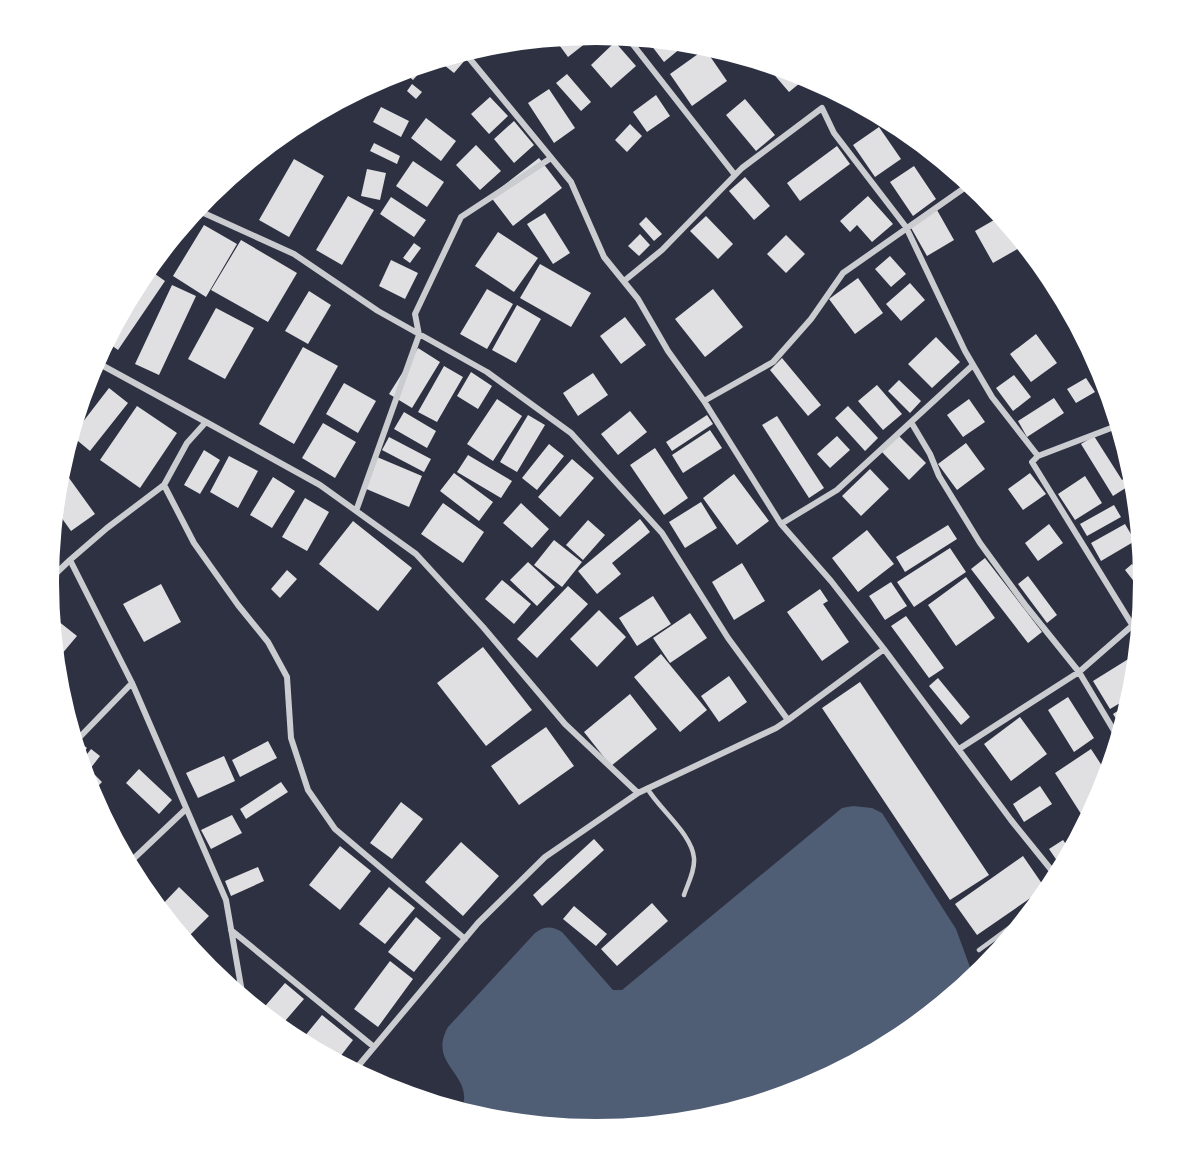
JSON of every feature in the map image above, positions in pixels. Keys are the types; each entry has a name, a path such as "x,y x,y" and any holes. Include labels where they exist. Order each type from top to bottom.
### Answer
{"street":[{"path":"633,46 735,175"},
{"path":"471,60 571,182 604,257 638,299 668,351 704,400 781,524 831,581 1051,869"},
{"path":"624,281 662,250 735,175 822,108 834,133 906,227 973,365 992,397 1038,456"},
{"path":"356,511 418,335 415,314 461,217 551,158"},
{"path":"704,400 773,362 811,319 843,273 963,189"},
{"path":"205,214 294,254 378,311 487,372 570,433 662,532 728,638 788,720"},
{"path":"781,524 837,490 973,365"},
{"path":"105,367 320,485 416,554 483,627 565,724 638,793"},
{"path":"59,570 107,528 164,485 187,443 206,422"},
{"path":"911,422 930,454 939,476 980,543 1078,672 1113,730"},
{"path":"1111,428 1038,456 1032,462 1133,622"},
{"path":"164,485 194,543 238,605 268,642 287,677 291,738 308,790 335,829 465,939"},
{"path":"70,560 132,683 226,900 241,986"},
{"path":"959,749 1078,672 1132,626"},
{"path":"359,1065 478,923 544,857 638,793 776,728 884,649"},
{"path":"81,735 132,683"},
{"path":"135,857 186,809"},
{"path":"231,930 374,1047"}],"lane":[{"path":"647,788 691,843 694,859 693,872 684,895"},
{"path":"979,950 1008,928"}],"water":[{"path":"853,806 872,808 882,813 956,929 971,969 924,1009 865,1048 834,1065 769,1091 701,1110 632,1119 596,1120 526,1115 463,1103 463,1088 443,1051 443,1040 448,1027 535,933 548,928 562,932 613,990 622,990 842,808"}],"building":[{"path":"583,45 568,57 560,46"},
{"path":"611,45 618,46 636,66 611,88 591,65"},
{"path":"654,48 677,51 664,62"},
{"path":"697,54 711,57 727,81 692,106 670,74"},
{"path":"464,61 454,73 446,67"},
{"path":"567,74 591,102 581,111 556,83"},
{"path":"776,76 798,85 789,92"},
{"path":"412,84 422,92 416,99 407,91"},
{"path":"549,89 575,128 554,143 528,103"},
{"path":"656,95 670,116 647,132 633,112"},
{"path":"490,97 508,116 489,134 471,114"},
{"path":"745,99 775,135 756,151 726,115"},
{"path":"381,107 409,121 401,137 373,122"},
{"path":"426,118 456,141 441,161 411,138"},
{"path":"514,121 534,145 514,163 494,139"},
{"path":"630,124 642,136 627,152 615,140"},
{"path":"879,127 901,159 875,177 853,145"},
{"path":"374,143 400,156 397,164 370,151"},
{"path":"476,145 501,171 480,190 456,165"},
{"path":"837,146 850,164 800,201 787,183"},
{"path":"539,158 562,188 513,226 490,196"},
{"path":"294,159 324,176 289,237 259,220"},
{"path":"413,161 444,182 427,207 396,186"},
{"path":"914,166 936,199 913,216 890,182"},
{"path":"367,169 386,173 380,200 361,196"},
{"path":"745,177 770,206 754,220 729,191"},
{"path":"348,196 374,210 342,265 316,250"},
{"path":"868,196 893,224 872,242 857,225 850,232 840,221"},
{"path":"391,197 426,220 414,237 380,214"},
{"path":"937,210 954,240 927,256 910,226"},
{"path":"545,213 570,253 553,264 527,224"},
{"path":"706,216 733,244 718,259 690,231"},
{"path":"646,217 662,234 654,241 639,224"},
{"path":"994,220 1018,249 993,263 975,231"},
{"path":"204,225 237,244 206,297 173,276"},
{"path":"498,232 538,258 514,292 475,266"},
{"path":"640,234 650,245 639,256 628,246"},
{"path":"786,235 805,254 786,273 767,254"},
{"path":"241,240 297,273 268,322 211,290"},
{"path":"414,243 421,248 410,263 403,258"},
{"path":"890,256 906,274 891,287 875,269"},
{"path":"391,260 418,273 405,299 379,286"},
{"path":"540,264 591,293 571,327 520,298"},
{"path":"156,275 165,281 118,350 114,345"},
{"path":"858,278 883,313 855,334 829,299"},
{"path":"910,283 925,300 901,321 886,304"},
{"path":"172,285 196,296 159,375 135,364"},
{"path":"487,289 513,304 487,349 460,334"},
{"path":"713,289 743,327 705,357 675,319"},
{"path":"309,291 331,305 308,344 285,331"},
{"path":"517,305 541,319 516,363 492,350"},
{"path":"216,308 254,328 225,379 188,359"},
{"path":"625,317 646,345 621,364 600,336"},
{"path":"1036,334 1057,363 1031,382 1010,354"},
{"path":"936,337 960,362 932,388 908,364"},
{"path":"303,347 338,366 294,444 259,424"},
{"path":"418,348 440,362 412,408 389,394"},
{"path":"782,358 821,405 808,416 770,370"},
{"path":"444,366 463,377 437,422 418,412"},
{"path":"471,372 492,386 478,409 457,396"},
{"path":"593,373 608,395 578,416 563,393"},
{"path":"1014,375 1031,397 1013,411 996,388"},
{"path":"1086,378 1095,392 1076,403 1067,389"},
{"path":"899,380 921,401 910,413 888,391"},
{"path":"344,383 376,401 358,433 326,414"},
{"path":"877,385 902,414 883,430 858,401"},
{"path":"109,388 128,403 90,451 78,441 85,419"},
{"path":"1054,398 1064,413 1027,437 1018,421"},
{"path":"497,399 522,416 493,461 467,444"},
{"path":"969,399 985,422 963,437 947,415"},
{"path":"137,406 177,433 140,488 100,460"},
{"path":"848,406 878,438 865,451 835,418"},
{"path":"630,411 647,432 618,455 601,434"},
{"path":"404,412 436,431 427,448 394,429"},
{"path":"528,415 545,425 517,472 500,462"},
{"path":"707,415 713,424 672,451 666,442"},
{"path":"777,416 824,488 809,498 762,425"},
{"path":"323,423 356,442 335,478 302,458"},
{"path":"710,430 722,448 683,473 672,455"},
{"path":"898,435 926,463 909,480 882,452"},
{"path":"837,436 850,450 830,468 817,454"},
{"path":"1094,436 1122,480 1124,478 1125,488 1113,496 1081,444"},
{"path":"389,437 431,459 424,472 382,450"},
{"path":"966,443 985,469 957,490 938,464"},
{"path":"549,444 564,456 537,490 522,478"},
{"path":"655,448 688,498 664,515 630,465"},
{"path":"204,450 220,460 200,494 184,485"},
{"path":"468,455 512,481 501,498 457,472"},
{"path":"229,456 258,471 238,508 210,492"},
{"path":"377,457 422,476 409,507 364,488"},
{"path":"572,459 594,478 560,517 538,497"},
{"path":"870,469 889,489 861,516 842,496"},
{"path":"454,473 493,502 479,521 440,491"},
{"path":"1030,473 1046,494 1023,510 1008,489"},
{"path":"734,474 769,521 737,545 703,498"},
{"path":"1085,476 1102,503 1075,520 1058,494"},
{"path":"273,477 295,491 272,528 250,515"},
{"path":"69,478 95,514 71,531 63,520"},
{"path":"305,498 329,512 307,551 282,537"},
{"path":"701,502 717,528 685,548 669,522"},
{"path":"443,503 484,532 463,563 421,534"},
{"path":"521,503 549,529 532,548 503,523"},
{"path":"1114,505 1121,517 1087,536 1080,524"},
{"path":"640,519 650,532 612,563 621,574 597,594 578,571"},
{"path":"588,520 605,535 583,560 566,545"},
{"path":"353,521 412,568 378,611 319,564"},
{"path":"1049,524 1063,543 1038,561 1025,543"},
{"path":"1125,524 1132,535 1132,542 1101,561 1091,543"},
{"path":"948,525 957,539 905,572 896,557"},
{"path":"867,530 894,564 858,592 832,558"},
{"path":"554,540 582,562 562,587 534,565"},
{"path":"950,548 966,572 914,607 897,582"},
{"path":"985,558 1042,632 1028,643 971,569"},
{"path":"528,562 555,587 537,606 510,580"},
{"path":"742,563 765,601 734,620 712,582"},
{"path":"1132,564 1134,581 1125,570"},
{"path":"287,570 297,579 280,598 271,589"},
{"path":"1028,576 1057,615 1047,623 1018,584"},
{"path":"966,577 995,618 956,646 928,605"},
{"path":"502,580 531,604 514,624 485,599"},
{"path":"891,582 907,606 885,620 869,596"},
{"path":"161,584 181,622 144,642 123,604"},
{"path":"568,586 588,604 537,658 517,639"},
{"path":"820,589 828,601 823,604 849,642 822,661 787,612"},
{"path":"653,596 671,624 637,646 619,618"},
{"path":"599,610 626,637 597,667 570,639"},
{"path":"690,613 707,638 670,663 653,638"},
{"path":"906,616 944,668 929,678 891,626"},
{"path":"61,623 77,636 64,652"},
{"path":"483,647 532,710 486,746 437,683"},
{"path":"661,654 707,710 680,732 634,677"},
{"path":"1128,659 1120,703 1110,709 1093,681"},
{"path":"729,676 747,702 719,722 701,696"},
{"path":"938,678 970,717 961,725 929,686"},
{"path":"860,682 989,875 950,900 822,708"},
{"path":"630,694 657,729 611,766 584,732"},
{"path":"1068,697 1094,738 1074,752 1048,710"},
{"path":"1020,717 1047,754 1011,781 984,744"},
{"path":"546,727 574,766 519,805 491,766"},
{"path":"268,741 277,758 240,777 232,760"},
{"path":"91,749 100,756 92,766 88,755"},
{"path":"1091,749 1101,765 1081,814 1055,773"},
{"path":"224,756 235,781 198,798 186,773"},
{"path":"139,769 172,800 159,814 126,783"},
{"path":"281,782 288,792 246,819 240,809"},
{"path":"1040,786 1052,804 1024,822 1013,804"},
{"path":"401,802 423,819 392,859 370,843"},
{"path":"232,815 242,833 211,849 201,830"},
{"path":"594,839 604,850 542,906 533,895"},
{"path":"1063,840 1066,844 1056,860 1049,849"},
{"path":"461,842 499,876 463,916 425,882"},
{"path":"340,846 371,871 340,910 309,885"},
{"path":"1023,856 1042,883 1032,897 977,935 955,904"},
{"path":"258,867 264,881 231,896 225,881"},
{"path":"179,887 209,916 190,935 165,902"},
{"path":"389,887 415,908 385,944 359,924"},
{"path":"652,903 668,921 617,966 601,949"},
{"path":"574,906 607,934 596,946 563,919"},
{"path":"416,917 441,938 414,972 388,952"},
{"path":"390,961 413,979 378,1027 354,1009"},
{"path":"285,983 304,999 286,1020 265,1006"},
{"path":"322,1015 353,1040 341,1055 306,1034"}]}
